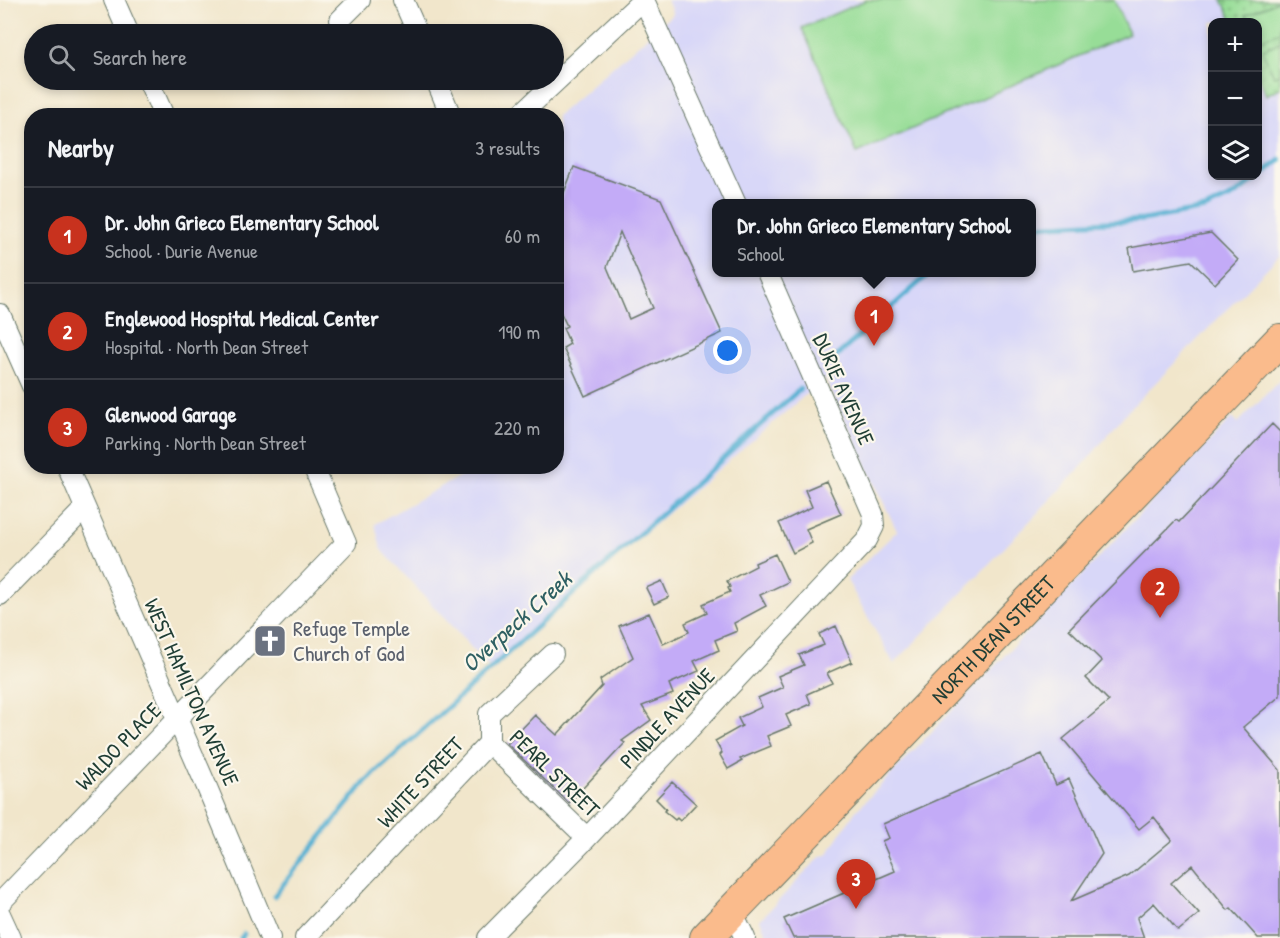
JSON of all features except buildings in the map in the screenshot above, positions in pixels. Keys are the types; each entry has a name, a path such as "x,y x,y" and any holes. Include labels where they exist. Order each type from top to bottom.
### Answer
{"main road":[{"name":"NORTH DEAN STREET","path":"706,938 738,925 1280,340"}],"street":[{"path":"114,0 125,24"},
{"path":"340,20 360,0"},
{"path":"403,0 414,24"},
{"path":"564,74 644,0 734,199"},
{"path":"152,90 160,108"},
{"path":"440,90 448,108"},
{"path":"528,108 547,90"},
{"name":"DURIE AVENUE","path":"769,277 873,514 874,526"},
{"path":"0,314 24,368"},
{"name":"WEST HAMILTON AVENUE","path":"70,474 270,938"},
{"name":"WALDO PLACE","path":"0,903 345,543 316,474"},
{"path":"0,595 85,508"},
{"name":"PINDLE AVENUE","path":"488,938 587,838 867,540 874,526"},
{"name":"WHITE STREET","path":"305,938 489,743 489,714 553,654"},
{"name":"PEARL STREET","path":"489,743 587,838"},
{"path":"0,914 11,938"}],"shaded area":[{"path":"667,0 1280,0 1280,255 1125,414 1084,464 894,664 847,580 897,531 825,378 489,667 381,549 375,524 464,474 564,474 564,110 673,14"},
{"path":"1280,380 1280,938 768,938 760,920 821,856 827,855 855,812 1232,418 1238,423"}],"green space":[{"path":"866,0 1114,0 1129,34 857,153 802,28"},
{"path":"1222,0 1280,0 1280,88 1266,95 1262,86 1262,18 1231,18"},
{"path":"1280,0 1280,32 1262,39 1262,18 1247,18 1246,15"},
{"path":"1280,42 1280,74 1274,76 1262,50"}],"waterway":[{"name":"Overpeck Creek","path":"1036,226 1143,220 1205,209 1235,195 1280,160"},
{"name":"Overpeck Creek","path":"830,362 925,277"},
{"name":"Overpeck Creek","path":"274,896 366,781 800,389"},
{"name":"Overpeck Creek","path":"241,938 244,934"}],"place":[{"name":"Dr. John Grieco Elementary School","path":"874,346"},
{"name":"Englewood Hospital Medical Center","path":"1160,618"},
{"name":"Refuge Temple Church of God","path":"270,641"},
{"name":"Glenwood Garage","path":"856,909"}]}
